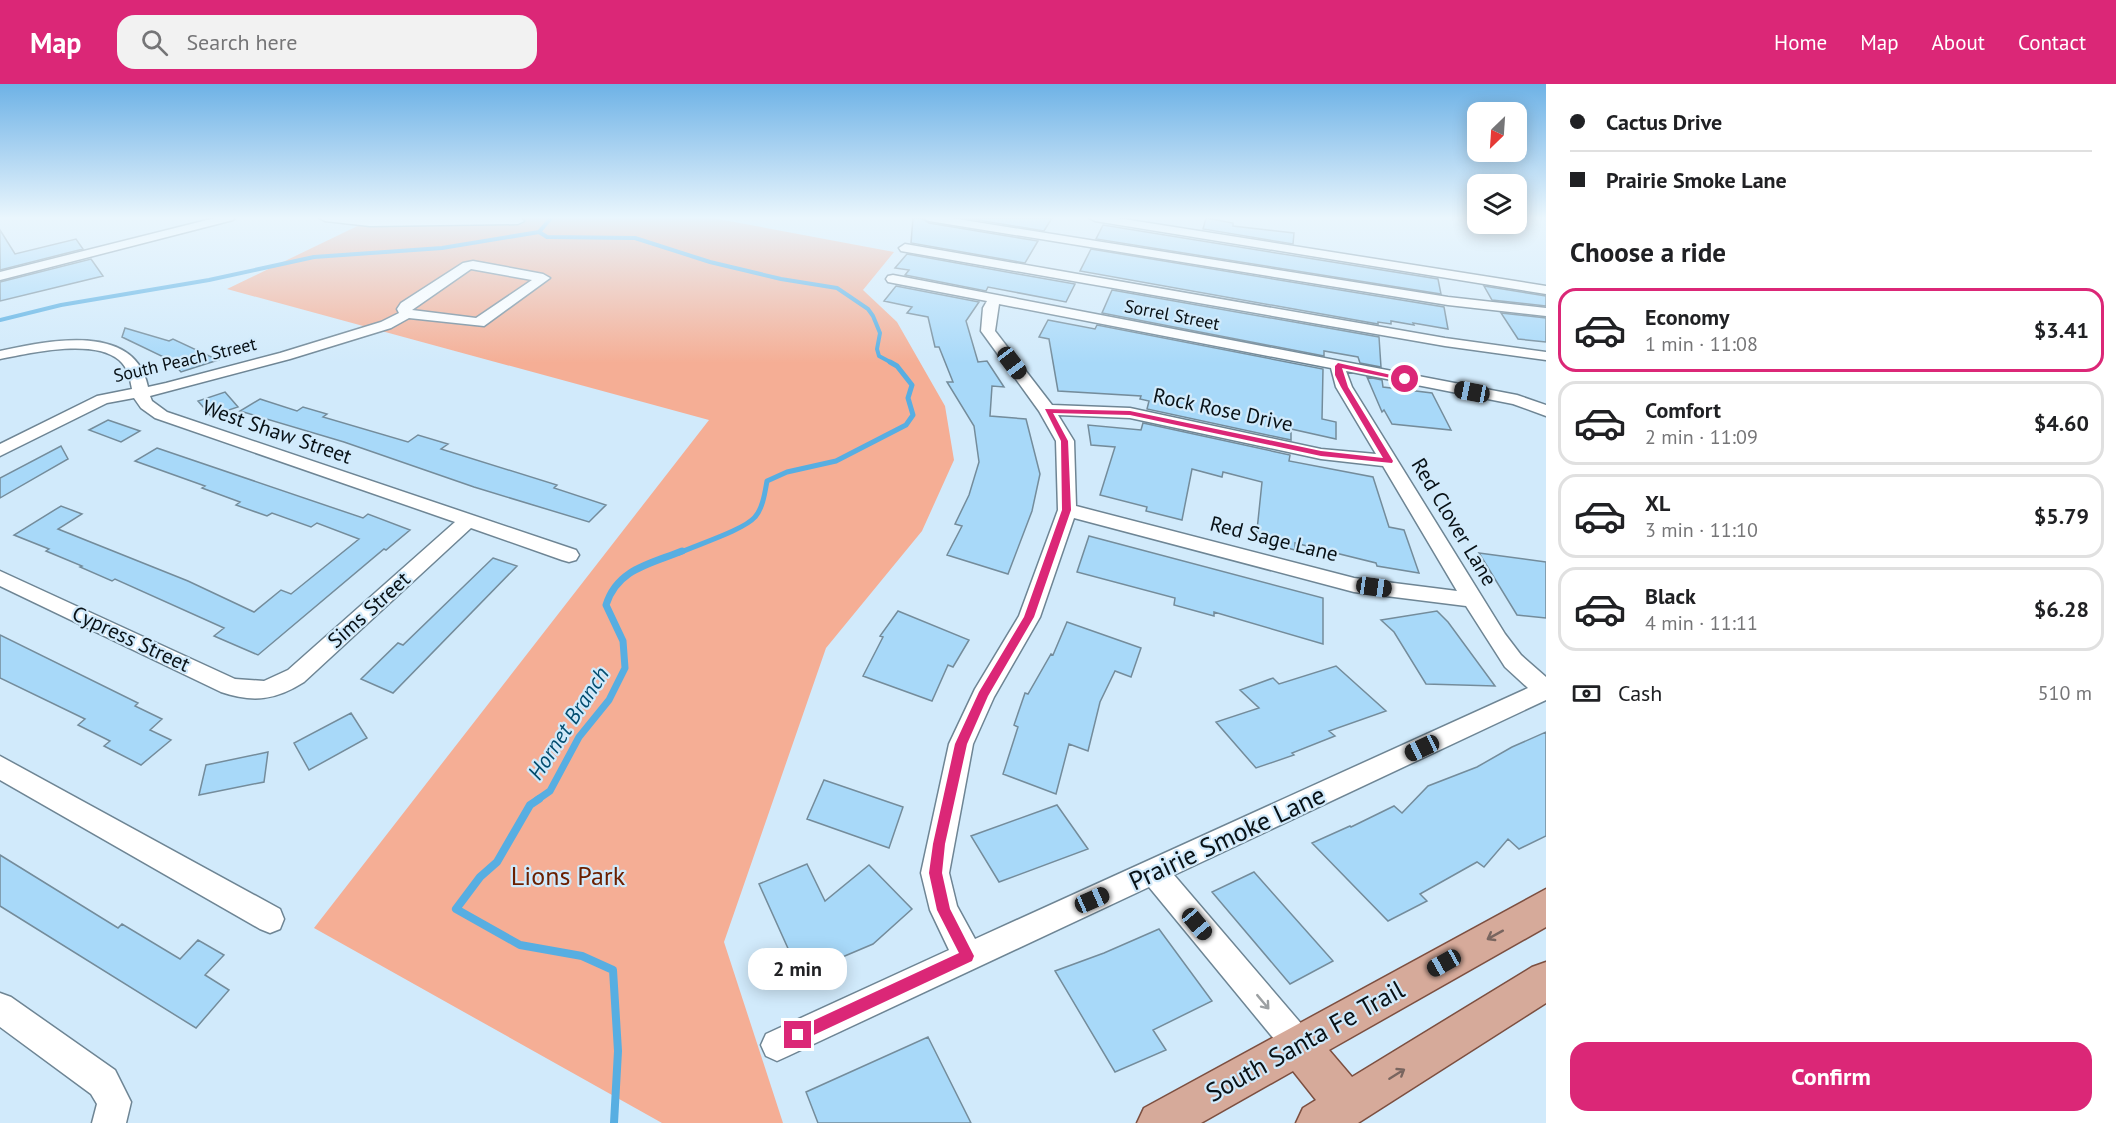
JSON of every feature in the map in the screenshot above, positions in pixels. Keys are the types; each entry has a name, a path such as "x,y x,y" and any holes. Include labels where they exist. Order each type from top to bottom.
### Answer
{"main road":[{"name":"South Santa Fe Trail","path":"1159,1123 1546,907"},
{"path":"1299,1045 1332,1114 1546,981"}],"street":[{"path":"0,276 38,266"},
{"path":"466,266 406,306 404,309 407,314 478,323 543,278 481,266"},
{"path":"1101,266 1445,342 1546,356"},
{"path":"1142,266 1546,312"},
{"path":"1399,266 1546,290"},
{"name":"Sorrel Street","path":"893,279 1517,400 1546,411"},
{"path":"968,956 944,910 935,873 946,810 961,744 983,695 1029,617 1067,510 1065,441 1047,410 988,331 990,308 995,299"},
{"name":"South Peach Street","path":"0,451 86,406 120,395 141,393 274,358 386,325 407,314"},
{"name":"West Shaw Street","path":"0,355 52,346 105,348 120,353 134,367 143,402 148,409 179,422 569,555"},
{"name":"Red Clover Lane","path":"1338,366 1344,387 1497,640 1513,661 1546,690"},
{"name":"Rock Rose Drive","path":"1047,410 1130,413 1321,454 1389,461"},
{"name":"Red Sage Lane","path":"1067,510 1354,585 1473,600"},
{"name":"Sims Street","path":"264,692 281,686 296,676 468,520"},
{"name":"Cypress Street","path":"0,578 229,686 247,691 264,692"},
{"name":"Prairie Smoke Lane","path":"777,1045 1546,690"},
{"path":"0,767 270,919"},
{"path":"1154,872 1299,1045"},
{"path":"0,1008 104,1082 114,1102 109,1123"}],"green space":[{"name":"Lions Park","path":"274,266 882,266 863,290 897,322 945,406 954,460 922,531 826,648 724,942 783,1123 662,1123 314,928 709,420 227,289"}],"building":[{"path":"0,266 14,266 0,270"},
{"path":"61,266 96,266 103,276 0,301 0,282"},
{"path":"977,266 1075,284 1066,302 988,287 986,291 905,275 909,270 895,268"},
{"path":"1082,266 1197,266 1444,307 1448,329 1391,321 1391,324 1378,322 1378,324 1080,271"},
{"path":"1268,266 1360,266 1438,279 1441,294"},
{"path":"896,286 979,302 966,321 978,362 987,361 1004,387 992,386 990,416 1026,419 1040,474 1032,511 1008,574 947,555 962,526 955,524 969,495 979,462 974,426 947,382 953,382 939,347 935,347 928,317 907,313 912,307 884,301"},
{"path":"1484,286 1546,296 1546,306 1492,300"},
{"path":"1112,290 1379,337 1381,367 1360,363 1358,357 1324,351 1324,356 1102,313"},
{"path":"1501,313 1546,318 1546,342 1518,339"},
{"path":"1048,320 1095,329 1097,325 1323,369 1322,419 1336,422 1336,439 1291,429 1291,440 1147,409 1149,401 1140,399 1141,396 1058,391 1049,339 1039,337"},
{"path":"125,328 169,341 173,339 218,360 181,372 170,360 122,337"},
{"path":"1367,377 1382,380 1383,387 1432,393 1451,430 1392,424 1384,410 1382,412"},
{"path":"225,392 238,407 211,416 198,401"},
{"path":"260,399 297,411 303,407 327,414 323,417 408,442 418,435 448,444 441,449 557,485 554,488 606,505 589,522 474,487 344,442 240,411"},
{"path":"108,420 140,431 121,442 89,430"},
{"path":"1143,423 1290,455 1289,461 1373,477 1389,527 1404,530 1419,573 1377,566 1376,563 1295,543 1295,550 1256,540 1262,482 1223,472 1222,477 1192,469 1182,520 1146,511 1147,507 1100,495 1115,447 1091,445 1088,425 1141,430"},
{"path":"61,446 68,459 0,498 0,478"},
{"path":"157,448 363,518 368,514 410,530 386,550 384,549 258,655 214,636 224,628 115,579 112,581 80,567 82,566 46,551 49,549 14,535 61,506 82,514 58,529 188,581 254,612 281,590 291,594 359,539 317,523 311,527 272,513 267,516 236,505 240,502 202,488 205,486 135,461"},
{"path":"1089,536 1323,598 1323,644 1214,612 1214,616 1174,605 1175,598 1077,572"},
{"path":"1479,553 1546,562 1546,618 1517,615"},
{"path":"493,558 517,566 393,693 361,679 398,643 403,645"},
{"path":"898,611 969,640 953,667 948,665 932,701 863,676 883,637 880,636"},
{"path":"1437,611 1448,622 1495,686 1426,684 1394,632 1381,620"},
{"path":"1067,622 1141,648 1131,677 1115,671 1100,702 1088,751 1069,744 1056,794 1003,774 1018,727 1014,725 1025,693 1028,694 1051,654 1053,655"},
{"path":"0,635 138,703 135,706 162,719 150,730 171,740 141,765 104,746 110,741 78,725 85,719 0,678"},
{"path":"1336,666 1386,711 1329,731 1335,736 1292,753 1294,755 1256,768 1216,722 1259,708 1240,690 1273,678 1279,684"},
{"path":"351,713 367,738 309,770 294,743"},
{"path":"1546,732 1546,836 1519,849 1508,839 1484,867 1477,862 1420,894 1427,901 1388,921 1312,843 1394,806 1402,813 1428,786 1477,767 1512,747"},
{"path":"268,752 264,782 199,795 206,765"},
{"path":"824,780 903,807 889,848 807,819"},
{"path":"1057,805 1088,849 999,882 971,836"},
{"path":"0,855 118,928 122,924 180,959 198,940 224,955 205,975 229,990 196,1028 0,906"},
{"path":"807,864 825,901 869,865 912,909 873,944 800,975 759,884"},
{"path":"1254,872 1333,961 1290,984 1212,892"},
{"path":"1159,929 1212,1001 1153,1030 1166,1050 1115,1072 1055,971"},
{"path":"928,1037 971,1123 818,1123 806,1092"}],"waterway":[{"path":"0,320 61,305 209,280 271,266"},
{"name":"Hornet Branch","path":"729,266 781,279 837,288 868,309 880,333 877,349 879,356 892,363"},
{"name":"Hornet Branch","path":"679,553 731,532 749,522 760,509 767,481 787,472 836,461 906,425 913,415 908,398 912,385 897,366 890,362"},
{"name":"Hornet Branch","path":"537,800 550,791 579,737 609,700 625,668 623,641 606,605 611,593 618,583 636,569 682,551"},
{"name":"Hornet Branch","path":"539,799 530,805 497,862 480,877 456,909 520,945 582,956 613,970 618,1051 614,1123"}],"route":[{"path":"798,1035 968,956 944,910 935,873 939,844 961,744 983,695 1029,617 1067,510 1065,441 1047,410 1130,413 1321,454 1389,461 1344,387 1338,366 1405,379"}]}
